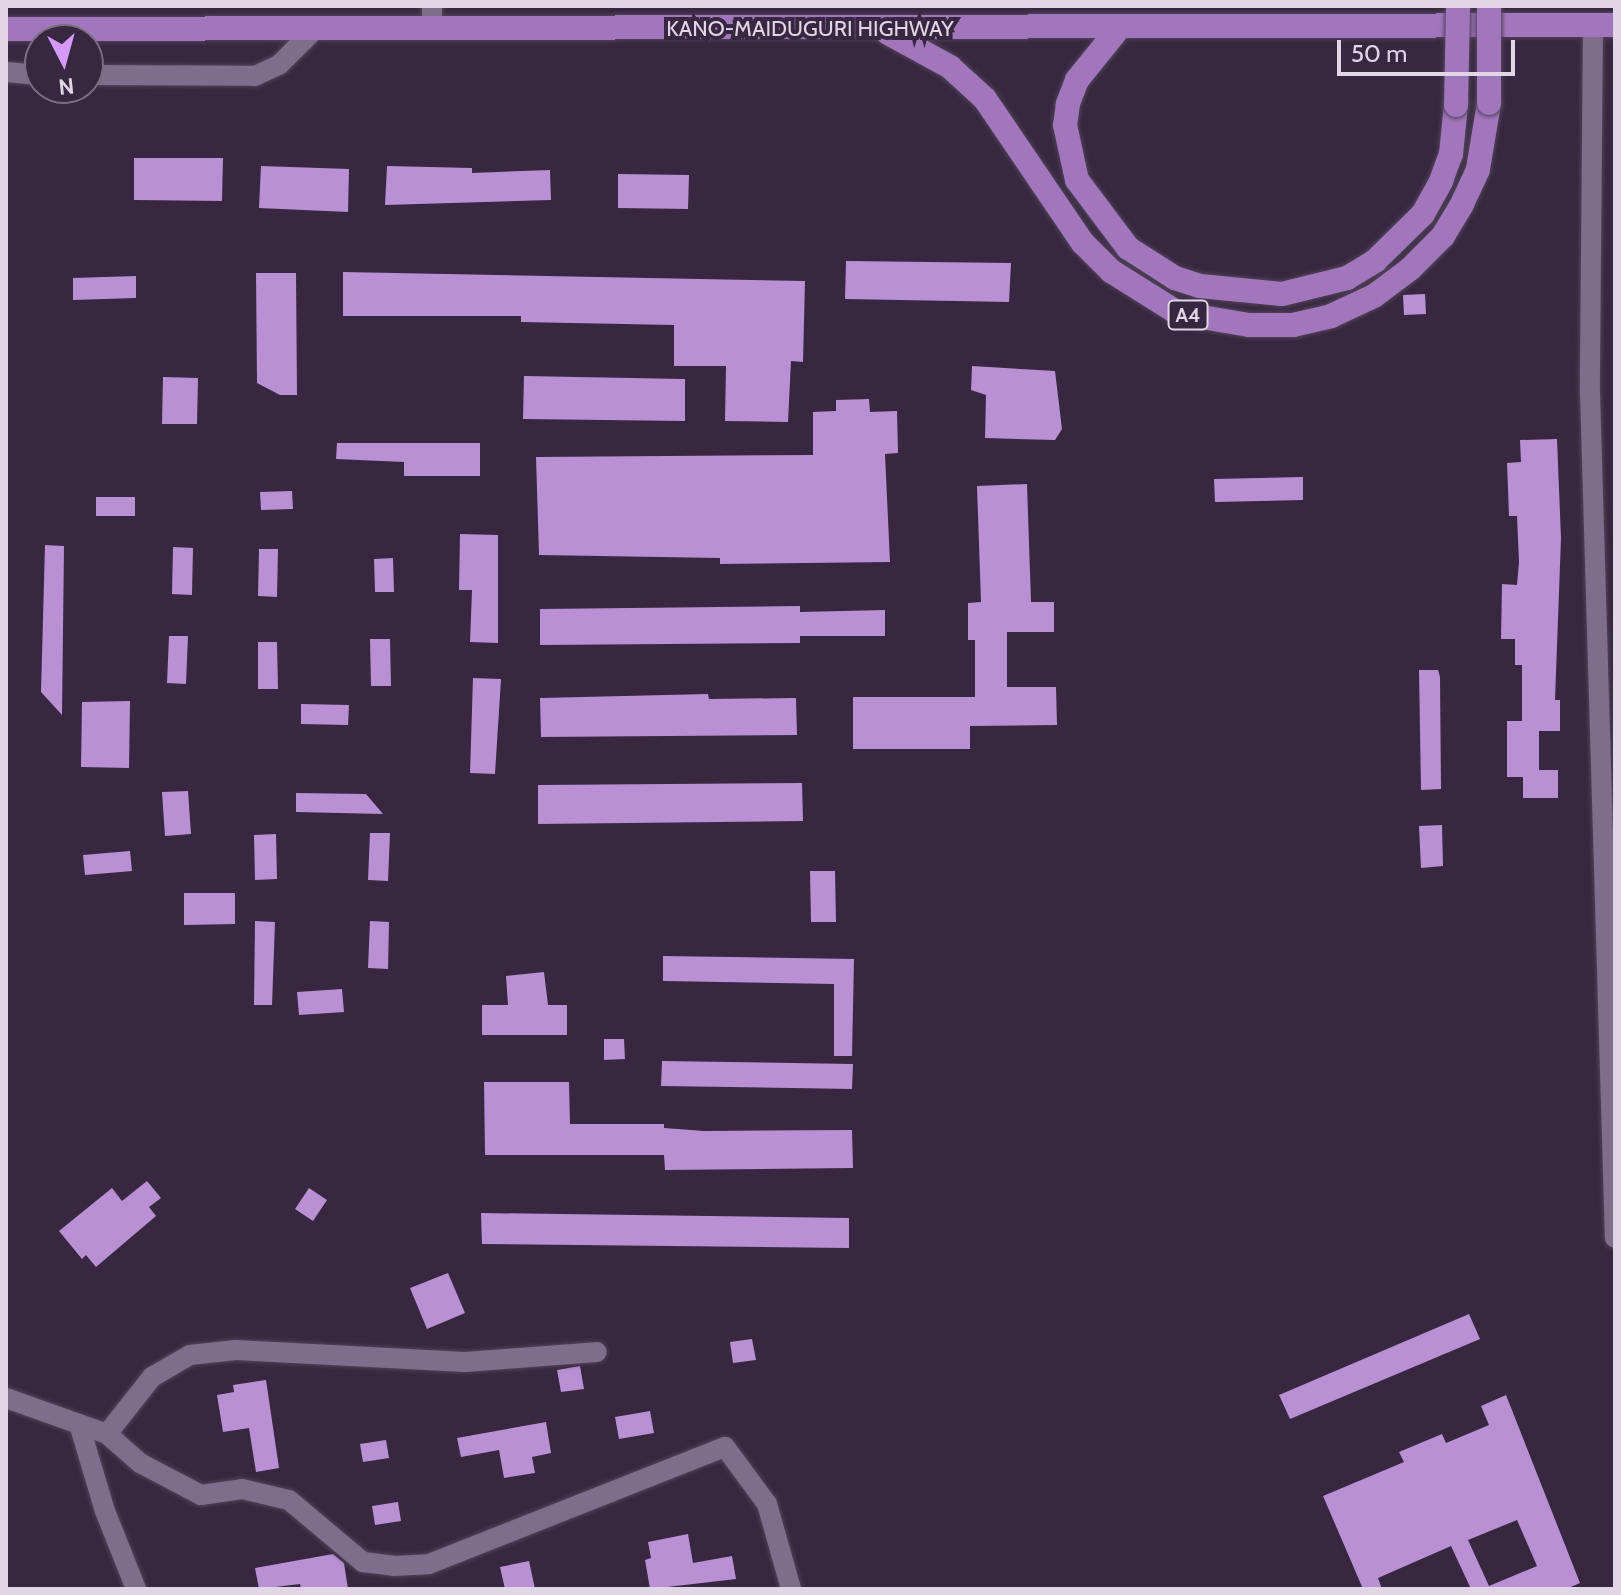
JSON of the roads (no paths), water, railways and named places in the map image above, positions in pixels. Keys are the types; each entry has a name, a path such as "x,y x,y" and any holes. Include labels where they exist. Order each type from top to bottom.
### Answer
{"highway":[{"name":"A4","path":"1119,28 1077,80 1068,104 1065,125 1077,180 1128,248 1175,278 1245,294 1293,292 1347,278 1375,261 1423,214 1451,154 1456,105 1458,6"},
{"name":"A4","path":"883,30 925,50 985,99 1075,232 1111,271 1178,313 1220,322 1293,325 1331,316 1374,296 1410,269 1443,236 1478,169 1489,103 1489,6"},
{"name":"KANO-MAIDUGURI HIGHWAY","path":"6,29 314,30 432,18 883,30 1604,25"}],"street":[{"path":"1604,25 1590,393 1615,1238"},
{"path":"104,75 255,76 279,65 314,30"},
{"path":"107,1434 152,1377 190,1355 236,1350 465,1362 597,1352"},
{"path":"6,1398 107,1434 140,1463 201,1495 242,1489 289,1500 363,1562 394,1566 429,1564 725,1447 767,1504 791,1589"},
{"path":"79,1424 105,1511 136,1589"}]}
